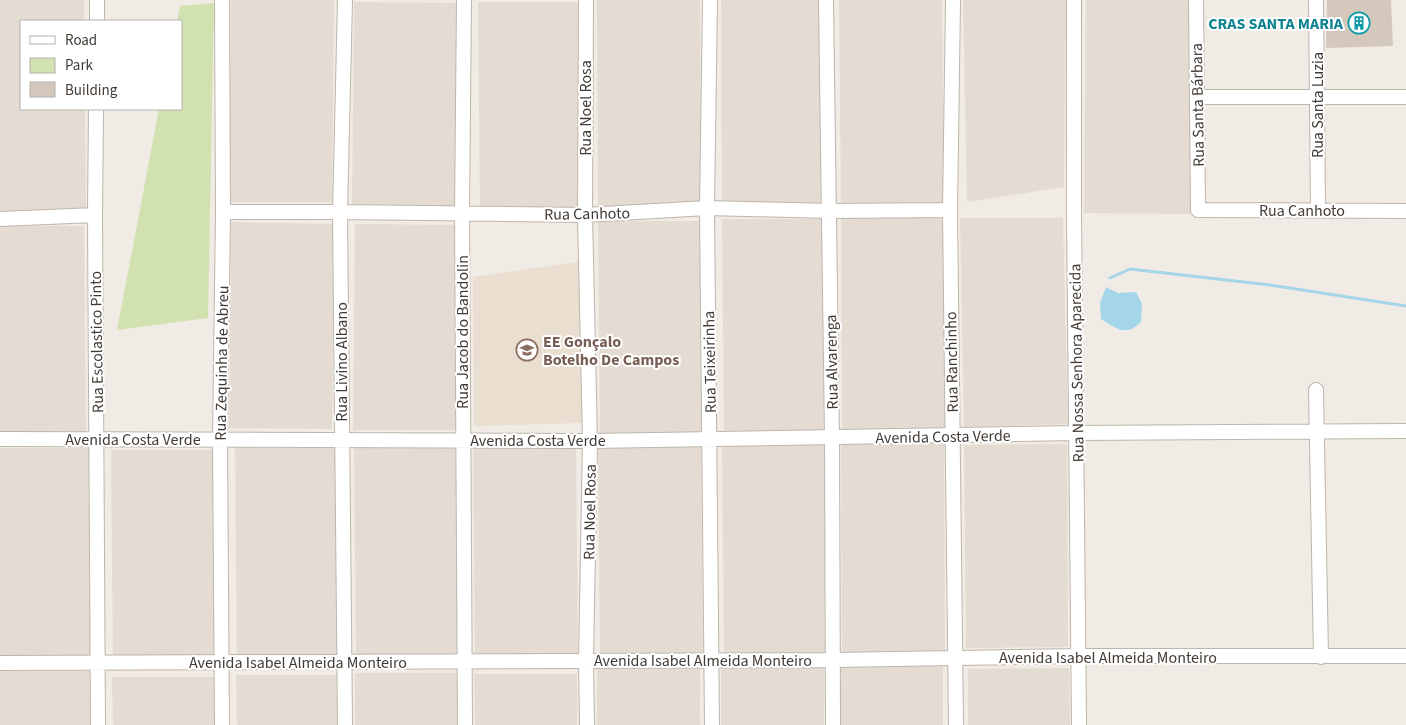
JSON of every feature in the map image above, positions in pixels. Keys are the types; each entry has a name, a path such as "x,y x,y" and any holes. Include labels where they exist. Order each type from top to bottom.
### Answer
{"street":[{"path":"97,0 97,20"},
{"name":"Rua Zequinha de Abreu","path":"222,0 224,212 220,440 222,725"},
{"name":"Rua Livino Albano","path":"345,0 340,212 345,725"},
{"name":"Rua Jacob do Bandolin","path":"464,0 462,213 465,725"},
{"name":"Rua Noel Rosa","path":"586,0 585,215 590,441 586,661 587,725"},
{"name":"Rua Teixeirinha","path":"710,0 707,208 712,725"},
{"name":"Rua Alvarenga","path":"826,0 832,437 833,725"},
{"name":"Rua Ranchinho","path":"953,0 950,210 956,725"},
{"name":"Rua Nossa Senhora Aparecida","path":"1074,0 1079,725"},
{"name":"Rua Santa Bárbara","path":"1196,0 1198,210"},
{"name":"Rua Santa Luzia","path":"1316,0 1318,210"},
{"path":"1198,97 1406,97"},
{"name":"Rua Escolastico Pinto","path":"96,110 98,725"},
{"name":"Rua Canhoto","path":"224,212 585,215 707,208 828,211 950,210"},
{"name":"Rua Canhoto","path":"1198,210 1406,211"},
{"path":"0,219 95,215"},
{"path":"1316,390 1321,657"},
{"name":"Avenida Costa Verde","path":"0,439 590,441 1077,433 1406,431"},
{"name":"Avenida Isabel Almeida Monteiro","path":"0,662 832,660 1078,656 1406,656"}],"shaded area":[{"path":"0,0 84,0 84,20 20,20 20,110 85,110 86,212 0,212"},
{"path":"231,0 334,0 332,202 229,202"},
{"path":"597,0 700,0 701,213 598,214"},
{"path":"721,0 824,0 825,211 722,211"},
{"path":"839,0 942,0 944,209 841,209"},
{"path":"963,0 1066,0 1064,187 967,202"},
{"path":"1086,0 1190,0 1190,214 1084,213"},
{"path":"354,2 457,3 455,208 352,208"},
{"path":"478,2 581,2 583,216 480,216"},
{"path":"944,216 946,430 842,430 841,217"},
{"path":"960,218 1063,218 1068,424 964,427"},
{"path":"722,219 825,219 827,432 724,432"},
{"path":"598,221 701,221 703,434 600,434"},
{"path":"231,222 334,224 332,429 229,428"},
{"path":"355,224 458,225 456,430 353,430"},
{"path":"0,226 84,226 86,439 0,439"},
{"name":"EE Gonçalo Botelho De Campos","path":"578,262 582,423 474,426 473,277"},
{"path":"841,442 944,442 945,655 842,656"},
{"path":"825,444 827,658 724,658 722,445"},
{"path":"1067,444 1068,647 966,648 964,445"},
{"path":"354,446 457,446 459,659 356,659"},
{"path":"701,446 703,660 600,660 598,447"},
{"path":"473,447 576,447 578,660 475,660"},
{"path":"0,448 90,448 91,661 0,661"},
{"path":"235,448 338,448 340,661 237,662"},
{"path":"111,450 214,450 216,663 113,664"},
{"path":"839,659 943,659 943,725 840,725"},
{"path":"721,662 824,662 824,725 721,725"},
{"path":"700,663 700,725 597,725 597,664"},
{"path":"1069,668 1070,725 968,725 968,669"},
{"path":"0,671 90,671 91,725 0,725"},
{"path":"355,673 458,673 458,725 355,725"},
{"path":"474,674 577,674 577,725 475,725"},
{"path":"236,675 339,675 340,725 237,725"},
{"path":"112,677 215,677 216,725 113,725"}],"green space":[{"path":"214,3 208,318 117,330 159,110 182,110 182,20 177,20 180,6"}],"water":[{"path":"1106,287 1118,293 1136,292 1142,304 1141,322 1136,327 1121,330 1101,319 1100,303"}],"building":[{"name":"CRAS SANTA MARIA","path":"1327,0 1391,0 1393,46 1326,48"}],"waterway":[{"path":"1110,278 1130,269 1270,285 1406,306"}],"place":[{"name":"CRAS SANTA MARIA","path":"1359,23"},
{"name":"EE Gonçalo Botelho De Campos","path":"527,350"}]}
